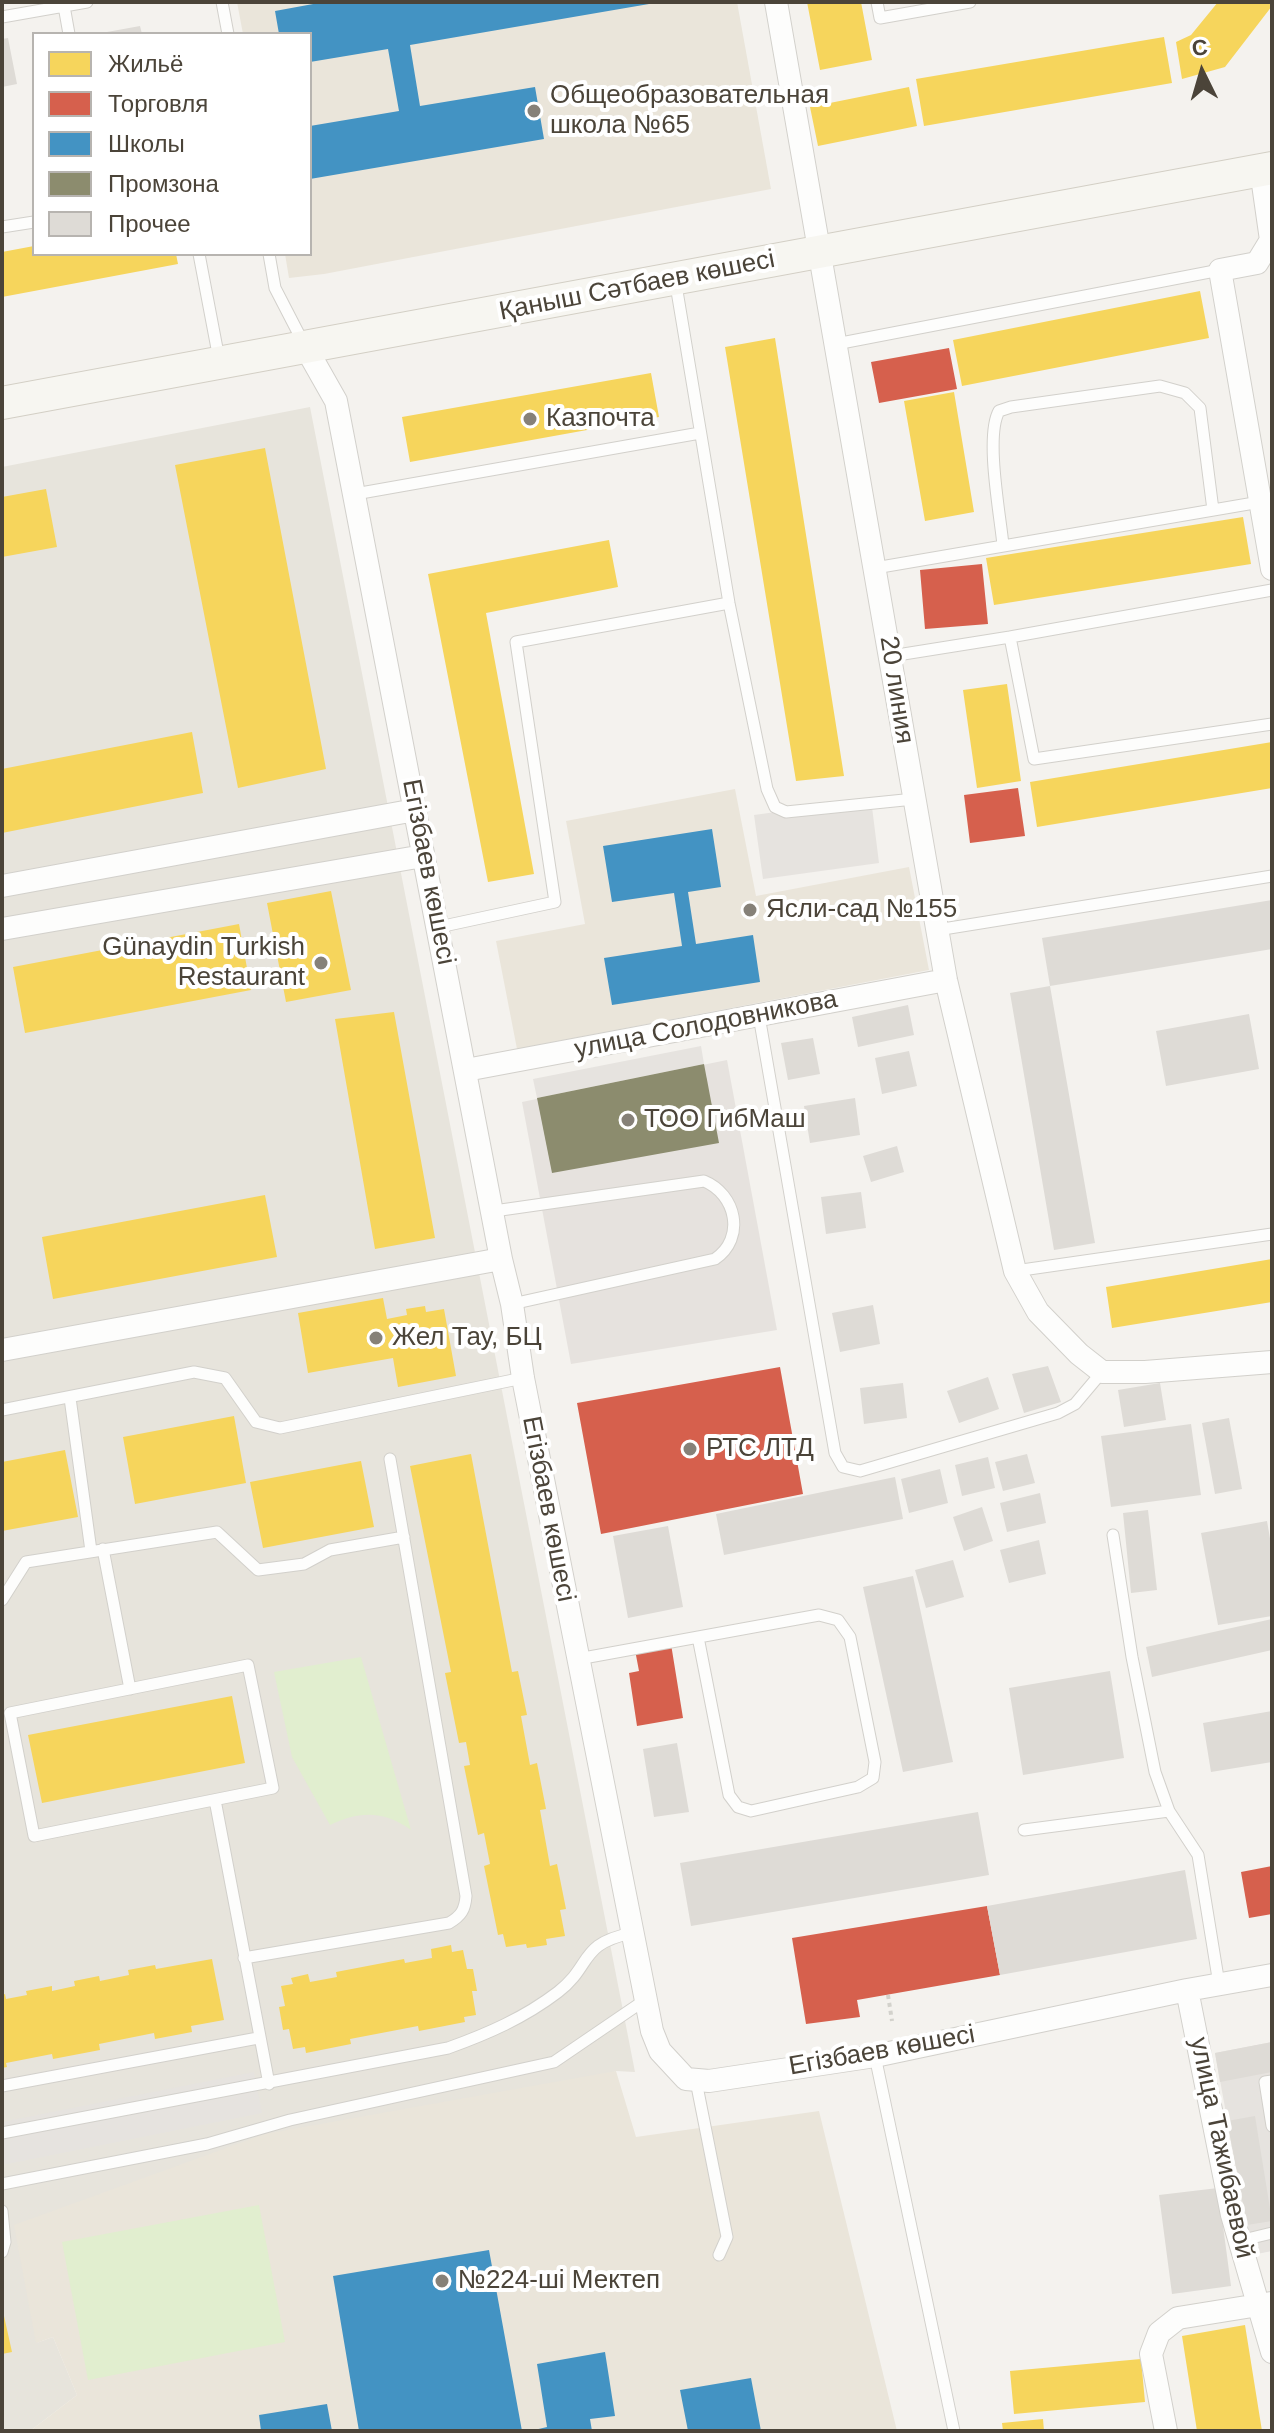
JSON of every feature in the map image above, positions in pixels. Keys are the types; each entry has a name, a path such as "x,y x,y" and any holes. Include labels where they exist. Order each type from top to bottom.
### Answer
{"main road":[{"name":"Қаныш Сәтбаев көшесі","path":"2,403 1267,169"}],"street":[{"name":"20 линия","path":"776,2 946,980 1015,1271 1038,1312 1079,1354 1102,1372"},
{"path":"1267,169 1271,240 1257,263 1220,270 1272,569"},
{"name":"Егізбаев көшесі","path":"306,348 336,401 578,1659 645,2000 660,2051 686,2079 696,2081 875,2056 1272,1975"},
{"path":"2,886 415,810"},
{"path":"2,929 423,856"},
{"name":"улица Солодовникова","path":"466,1070 946,980"},
{"path":"2,1350 501,1259"},
{"path":"1102,1372 1145,1372 1272,1362"},
{"name":"улица Тажибаевой","path":"1187,1990 1239,2241 1264,2304 1272,2352"},
{"path":"1166,2431 1151,2354 1159,2333 1178,2318 1264,2304"}],"lane":[{"path":"2,17 87,2"},
{"path":"222,2 228,32"},
{"path":"877,2 880,18 970,2"},
{"path":"64,6 69,32"},
{"path":"2,227 32,222"},
{"path":"199,256 220,363"},
{"path":"269,256 275,288 306,348"},
{"path":"836,344 1220,270"},
{"path":"675,279 729,603 767,789 775,807 786,812 914,799"},
{"path":"1003,545 993,421 999,411 1011,407 1160,386 1185,393 1200,408 1213,510"},
{"path":"355,494 700,433"},
{"path":"875,568 1260,502"},
{"path":"891,656 1272,590"},
{"path":"439,927 555,902 516,642 729,603"},
{"path":"1010,637 1034,759 1272,724"},
{"path":"937,930 1272,876"},
{"path":"759,1016 835,1453 843,1467 860,1471 1058,1413 1075,1404 1102,1372"},
{"path":"494,1211 704,1181 712,1185 731,1208 735,1233 725,1252 715,1259 512,1304"},
{"path":"1015,1271 1272,1234"},
{"path":"2,1410 194,1372 225,1378 256,1422 280,1428 523,1378"},
{"path":"70,1398 97,1550 130,1689"},
{"path":"244,1958 449,1923 459,1917 465,1908 466,1896 390,1459"},
{"path":"2,1600 26,1562 97,1550 217,1532 258,1570 304,1564 330,1550 404,1537"},
{"path":"1113,1535 1132,1657 1155,1772 1169,1811 1198,1855 1219,1984"},
{"path":"578,1659 698,1637 819,1615 838,1620 850,1637 875,1762 873,1778 858,1787 751,1811 738,1807 729,1795 698,1637"},
{"path":"248,1665 273,1788 34,1836 10,1713 130,1689 248,1665"},
{"path":"215,1800 269,2084"},
{"path":"1024,1830 1169,1811"},
{"path":"2,2133 448,2048 501,2029 560,1991 600,1942 632,1933"},
{"path":"2,2184 207,2144 290,2120 554,2062 645,2000"},
{"path":"2,2086 258,2038"},
{"path":"875,2056 954,2431"},
{"path":"696,2081 727,2237 719,2255"},
{"path":"1272,2081 1265,2082 1272,2126"},
{"path":"2,2211 5,2242 2,2252"},
{"path":"1239,2241 1272,2233"}],"path":[{"path":"888,1995 892,2021"}],"shaded area":[{"name":"Общеобразовательная школа №65","path":"237,2 737,2 771,189 324,274 289,278 285,256 312,256 312,32 243,32"},
{"path":"310,407 635,2072 616,2071 36,2343 53,2337 77,2395 30,2431 2,2431 2,467"},
{"name":"Ясли-сад №155","path":"735,789 756,896 909,867 929,970 517,1049 496,941 585,924 566,821"},
{"path":"871,799 879,863 763,879 754,815"},
{"path":"701,1046 704,1064 537,1098 533,1079"},
{"path":"727,1060 777,1330 571,1364 522,1102"},
{"path":"1272,2042 1272,2251 1252,2255 1215,2053"},
{"name":"№224-ші Мектеп","path":"616,2071 636,2137 819,2111 897,2431 30,2431 77,2395 53,2337 36,2343 14,2225 265,2134"},
{"path":"254,2072 262,2113 2,2165 2,2122"}],"green space":[{"path":"361,1657 411,1830 391,1819 371,1815 351,1817 330,1825 292,1757 274,1672"},
{"path":"259,2205 285,2342 88,2380 62,2242"}],"building: Жильё":[{"path":"807,2 861,2 872,60 820,70"},
{"path":"1218,2 1272,2 1272,6 1225,67 1182,79 1176,42 1191,35"},
{"path":"1164,37 1172,83 924,126 916,79"},
{"path":"909,87 917,126 818,146 810,107"},
{"path":"32,246 32,256 176,256 178,264 2,297 2,252"},
{"path":"1200,291 1209,338 962,386 953,340"},
{"path":"775,338 844,776 796,781 725,347"},
{"path":"651,373 659,417 410,462 402,417"},
{"path":"954,392 974,512 925,521 904,401"},
{"path":"265,448 326,769 238,788 175,465"},
{"path":"46,489 57,547 2,557 2,497"},
{"path":"1243,517 1251,564 994,605 986,558"},
{"path":"609,540 618,587 486,613 534,874 488,882 428,574"},
{"path":"1007,684 1021,781 977,788 963,690"},
{"path":"192,732 203,793 2,833 2,769"},
{"path":"1272,742 1272,788 1037,827 1030,782"},
{"path":"331,891 351,990 286,1002 267,903"},
{"path":"239,924 251,990 25,1033 13,967"},
{"path":"394,1012 435,1238 375,1249 335,1019"},
{"path":"265,1195 277,1257 53,1299 42,1237"},
{"path":"1272,1259 1272,1302 1112,1328 1106,1287"},
{"name":"Жел Тау, БЦ","path":"383,1298 387,1319 407,1315 406,1309 425,1306 426,1312 444,1309 456,1376 398,1387 393,1358 308,1373 298,1313"},
{"path":"234,1416 246,1483 135,1504 123,1437"},
{"path":"65,1450 78,1517 2,1531 2,1462"},
{"path":"471,1454 512,1672 518,1671 527,1715 521,1716 530,1765 537,1763 546,1809 540,1810 550,1866 557,1864 566,1909 560,1910 565,1936 546,1939 547,1945 527,1948 526,1944 506,1947 503,1934 498,1935 484,1866 490,1864 484,1833 478,1835 464,1766 470,1765 466,1742 459,1743 445,1673 451,1672 410,1466"},
{"path":"361,1461 374,1527 263,1548 250,1482"},
{"path":"232,1696 245,1763 42,1803 28,1735"},
{"path":"451,1945 452,1952 463,1950 467,1969 473,1969 477,1991 472,1991 476,2015 464,2017 465,2022 419,2031 418,2026 350,2039 351,2044 306,2053 305,2047 293,2049 289,2029 283,2030 279,2007 285,2006 281,1986 293,1984 291,1978 308,1974 310,1982 337,1977 336,1972 404,1959 405,1963 432,1958 431,1949"},
{"path":"212,1959 224,2020 191,2026 192,2032 155,2039 154,2033 99,2044 100,2050 53,2059 52,2054 6,2063 7,2067 2,2068 2,1995 5,1994 6,1999 52,1986 52,1991 75,1986 74,1981 99,1976 100,1981 129,1975 128,1970 155,1965 156,1969"},
{"path":"2,2307 12,2352 2,2354"},
{"path":"1245,2325 1262,2431 1197,2431 1182,2336"},
{"path":"1141,2359 1145,2402 1014,2414 1010,2371"},
{"path":"1043,2419 1044,2431 1003,2431 1002,2423"}],"building: Торговля":[{"path":"949,348 957,389 879,403 871,362"},
{"path":"982,564 988,624 925,629 920,570"},
{"path":"1018,788 1025,836 970,843 964,795"},
{"name":"РТС ЛТД","path":"780,1367 803,1494 601,1534 577,1403"},
{"path":"671,1644 683,1718 637,1726 629,1673 639,1671 635,1650"},
{"path":"1272,1866 1272,1914 1249,1918 1241,1872"},
{"path":"987,1906 1000,1975 857,2000 860,2017 806,2024 792,1938"}],"building: Школы":[{"path":"324,2 649,2 410,45 420,106 535,87 544,139 312,179 312,126 399,111 388,49 312,62 312,32 279,32 275,11"},
{"name":"Ясли-сад №155","path":"712,829 721,887 688,892 696,944 753,935 760,982 612,1005 604,958 682,946 674,893 612,902 603,846"},
{"path":"489,2250 522,2431 359,2431 333,2276"},
{"path":"605,2352 615,2416 590,2419 592,2431 530,2431 547,2427 537,2364"},
{"path":"751,2378 761,2431 688,2431 680,2390"},
{"path":"327,2404 332,2431 261,2431 259,2415"}],"building: Промзона":[{"name":"ТОО ГибМаш","path":"704,1064 719,1143 552,1173 537,1098"}],"building: Прочее":[{"path":"140,26 142,32 107,32"},
{"path":"8,38 17,84 2,87 2,39"},
{"path":"1272,900 1272,949 1050,986 1042,938"},
{"path":"1050,986 1095,1243 1054,1250 1010,993"},
{"path":"908,1005 914,1035 858,1047 852,1017"},
{"path":"1249,1014 1259,1069 1166,1086 1156,1031"},
{"path":"813,1038 820,1074 788,1080 781,1043"},
{"path":"909,1051 917,1086 882,1094 875,1058"},
{"path":"855,1098 860,1135 810,1143 804,1106"},
{"path":"897,1146 904,1172 871,1182 863,1156"},
{"path":"861,1192 866,1228 826,1234 821,1197"},
{"path":"873,1305 880,1344 840,1352 832,1313"},
{"path":"1048,1366 1061,1402 1024,1413 1012,1374"},
{"path":"988,1377 999,1409 959,1423 947,1391"},
{"path":"903,1383 907,1418 864,1424 860,1388"},
{"path":"1160,1383 1166,1420 1124,1427 1118,1390"},
{"path":"1229,1418 1242,1489 1215,1494 1202,1423"},
{"path":"1191,1424 1201,1495 1111,1507 1101,1436"},
{"path":"1027,1454 1035,1483 1003,1491 995,1462"},
{"path":"988,1457 995,1488 962,1496 955,1465"},
{"path":"940,1469 948,1503 909,1513 901,1479"},
{"path":"895,1477 903,1519 724,1555 716,1514"},
{"path":"1040,1493 1046,1523 1007,1532 1000,1503"},
{"path":"982,1507 993,1541 964,1551 953,1517"},
{"path":"1148,1510 1157,1590 1131,1593 1123,1513"},
{"path":"1267,1521 1272,1550 1272,1616 1218,1625 1201,1533"},
{"path":"668,1526 683,1607 628,1618 613,1536"},
{"path":"1039,1540 1046,1574 1009,1583 1000,1550"},
{"path":"953,1560 964,1597 926,1608 915,1570"},
{"path":"913,1576 953,1762 903,1772 863,1587"},
{"path":"1272,1619 1272,1650 1152,1677 1146,1647"},
{"path":"1110,1671 1124,1758 1023,1775 1009,1688"},
{"path":"1272,1711 1272,1762 1211,1772 1203,1723"},
{"path":"677,1743 689,1812 654,1817 643,1749"},
{"path":"978,1812 989,1875 691,1926 680,1863"},
{"path":"1185,1870 1197,1939 1000,1975 987,1906"},
{"path":"1272,2042 1272,2072 1220,2082 1215,2053"},
{"path":"1255,2116 1272,2221 1247,2225 1227,2121"},
{"path":"1218,2188 1231,2286 1172,2294 1159,2195"}],"place":[{"name":"Общеобразовательная школа №65","path":"534,111"},
{"name":"Казпочта","path":"530,419"},
{"name":"Ясли-сад №155","path":"750,910"},
{"name":"Günaydin Turkish Restaurant","path":"321,963"},
{"name":"ТОО ГибМаш","path":"628,1120"},
{"name":"Жел Тау, БЦ","path":"376,1338"},
{"name":"РТС ЛТД","path":"690,1449"},
{"name":"№224-ші Мектеп","path":"442,2281"}]}
